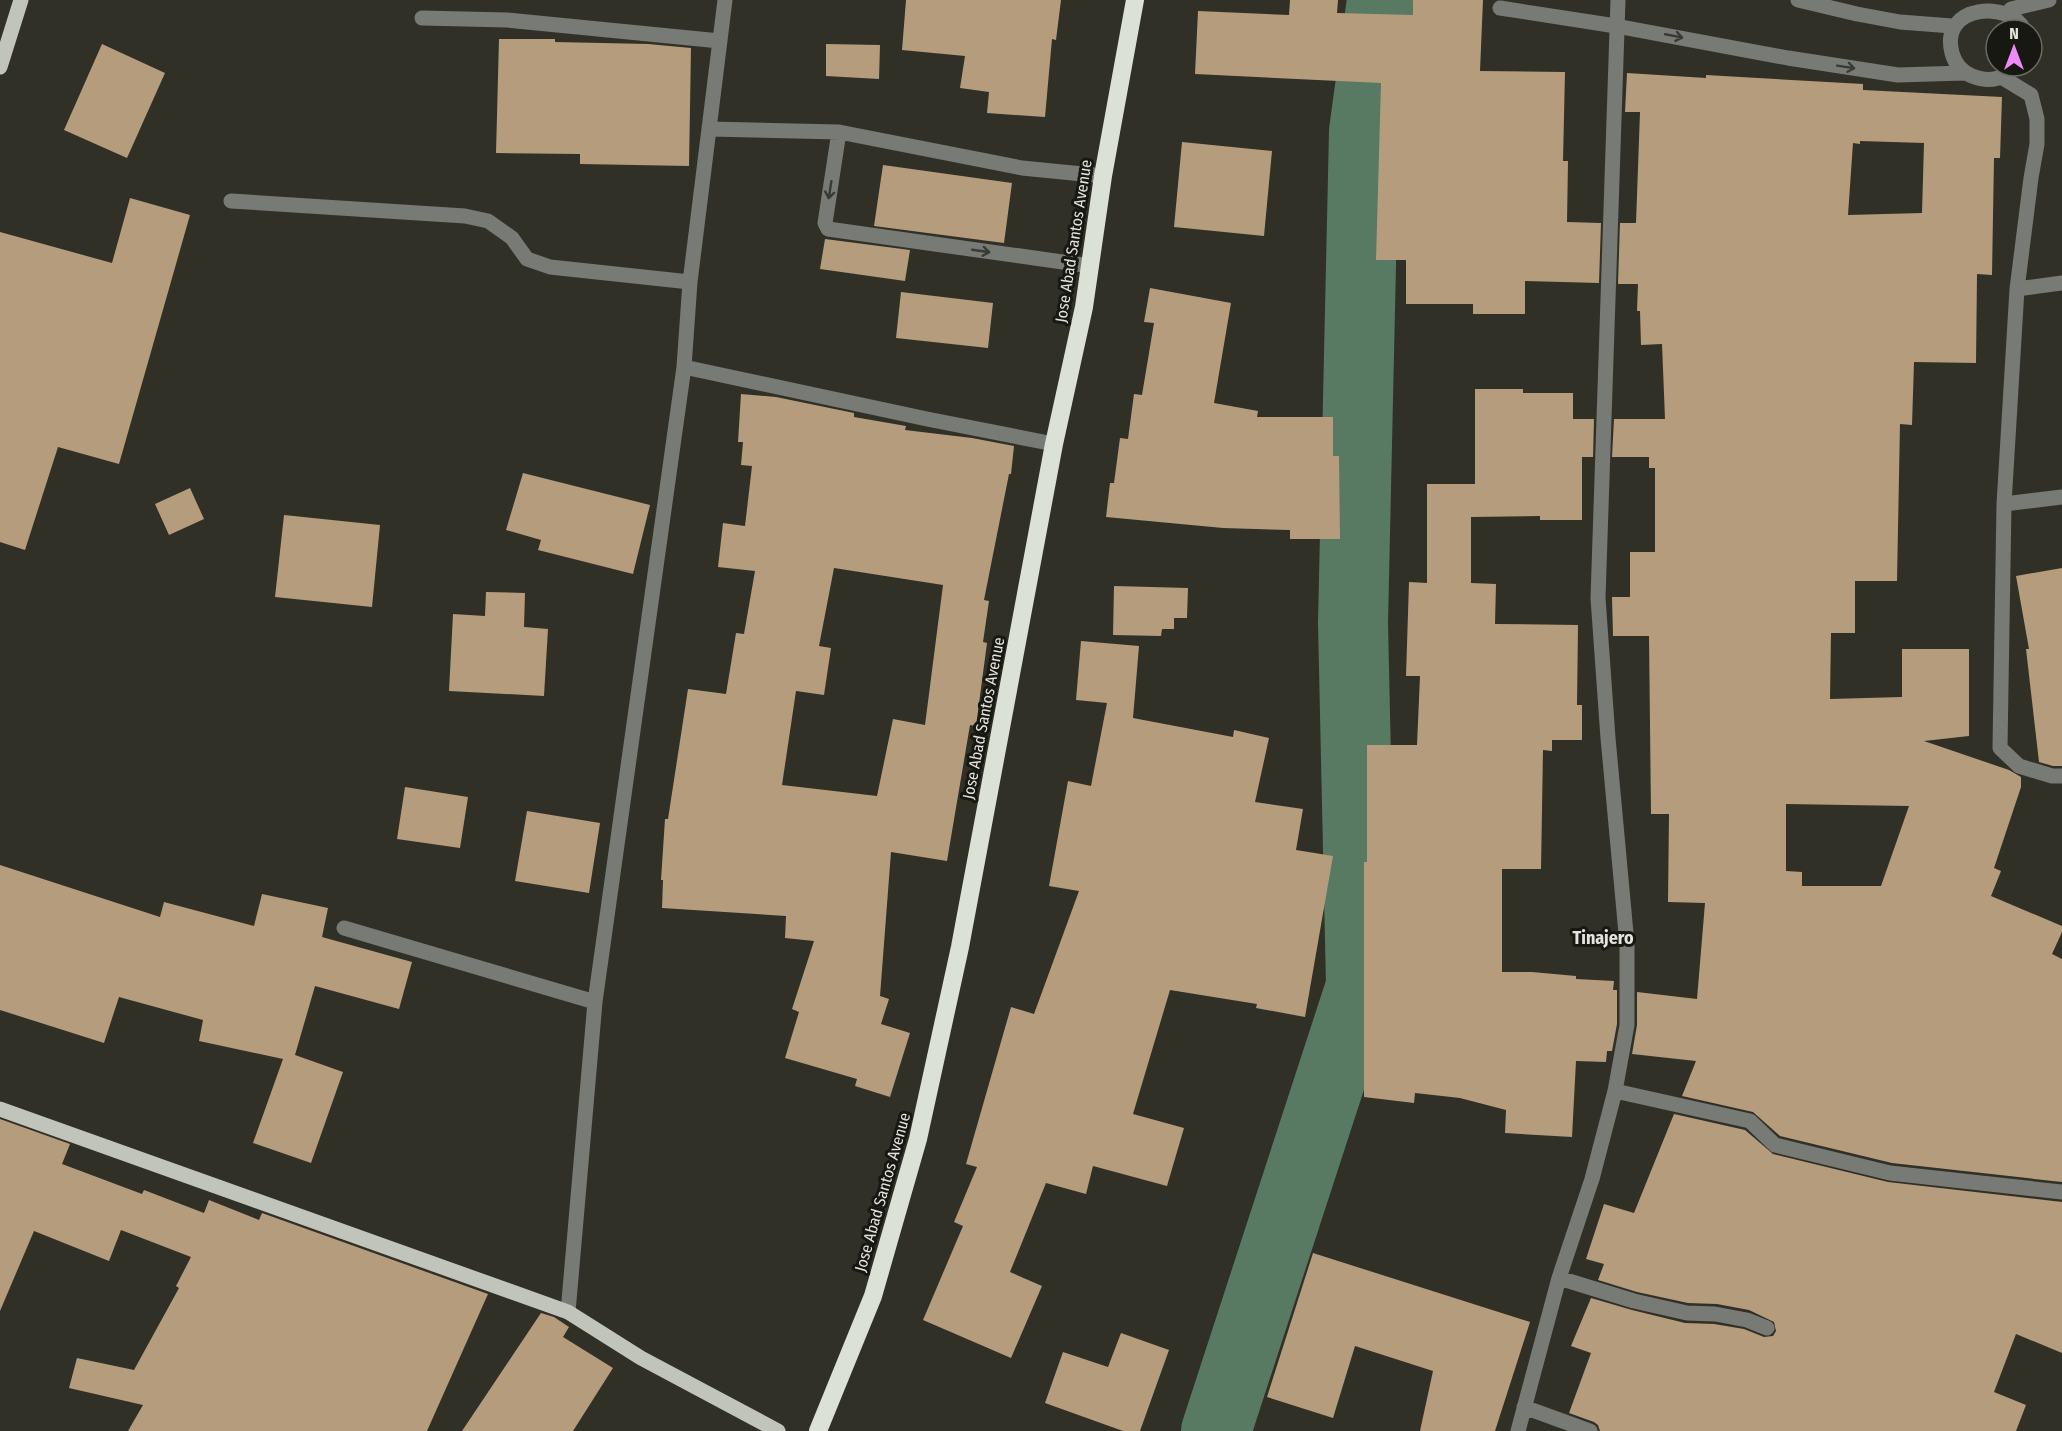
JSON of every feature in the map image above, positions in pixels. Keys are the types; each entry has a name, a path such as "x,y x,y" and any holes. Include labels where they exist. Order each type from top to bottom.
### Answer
{"highway":[{"name":"Jose Abad Santos Avenue","path":"818,1431 873,1296 918,1139 960,947 1054,444 1091,266 1103,176 1135,0"}],"main road":[{"path":"0,67 21,0"},
{"path":"0,1109 568,1312 641,1358 778,1431"}],"street":[{"path":"568,1312 595,1002 684,367 690,282 725,0"},
{"path":"1518,1431 1559,1278 1592,1179 1615,1091 1627,1025 1627,944 1598,598 1618,0"},
{"path":"1798,0 1857,15 1900,22 1952,26"},
{"path":"1964,72 1954,59 1949,43 1952,26 1963,13 1978,5 1996,4 2011,9 2049,0"},
{"path":"1500,8 1898,75 1964,72 1983,80 2003,78 2031,95 2037,119 2037,144 2017,289 2004,504 2000,748 2019,766 2052,776 2062,776"},
{"path":"2011,9 2017,18"},
{"path":"422,18 507,20 720,41"},
{"path":"710,129 839,132 1022,168 1103,176"},
{"path":"839,132 825,223 828,229 1091,266"},
{"path":"231,201 465,216 488,221 512,238 527,259 550,267 690,282"},
{"path":"2017,289 2062,283"},
{"path":"684,367 1054,444"},
{"path":"2004,504 2062,497"},
{"path":"344,928 595,1002"},
{"path":"1615,1091 1749,1121 1776,1145 1890,1173 2062,1192"},
{"path":"1559,1278 1634,1301 1688,1313 1715,1314 1747,1320 1767,1328"},
{"path":"1524,1407 1590,1431"}],"building":[{"path":"906,0 1061,0 1056,40 1052,39 1045,117 987,113 989,92 960,88 965,56 902,50"},
{"path":"1290,0 1338,0 1337,13 1413,15 1413,0 1483,0 1480,71 1565,72 1563,161 1568,161 1567,222 1601,223 1599,283 1525,281 1525,314 1473,314 1473,304 1406,304 1406,260 1376,260 1381,83 1195,74 1198,11 1289,15"},
{"path":"499,39 555,39 555,42 648,44 691,48 689,166 580,164 580,154 496,153"},
{"path":"102,44 165,73 127,158 64,130"},
{"path":"826,44 880,45 879,79 826,76"},
{"path":"1627,73 1863,84 1863,90 2002,97 2000,158 1994,158 1992,275 1977,274 1976,363 1914,362 1912,425 1900,424 1897,581 1855,581 1855,633 1831,633 1830,699 1902,697 1902,649 1969,649 1969,736 1924,741 2009,770 2021,777 2021,787 1994,868 2001,871 1991,896 2062,926 2062,932 2052,954 2062,959 2062,1182 1892,1163 1780,1136 1753,1112 1682,1096 1696,1061 1632,1054 1637,1025 1637,992 1697,999 1705,903 1668,902 1669,814 1651,814 1649,636 1613,636 1612,597 1630,597 1630,552 1655,552 1655,468 1649,468 1649,457 1612,457 1614,419 1665,419 1662,344 1641,345 1640,311 1637,311 1638,284 1618,284 1620,223 1636,223 1640,112 1625,112","holes":["1860,141 1924,143 1922,213 1848,215 1853,143 1860,144","1786,804 1909,806 1881,886 1802,886 1802,872 1786,871"]},
{"path":"1182,142 1272,151 1264,236 1174,227"},
{"path":"883,165 1012,183 1004,243 874,226"},
{"path":"130,198 190,215 119,464 58,447 25,550 0,542 0,232 112,263"},
{"path":"825,239 910,250 905,281 820,269"},
{"path":"1150,288 1231,303 1214,403 1258,411 1257,417 1333,417 1333,456 1339,456 1340,539 1290,539 1290,530 1223,528 1106,517 1110,483 1114,483 1120,438 1128,439 1134,394 1142,395 1154,323 1144,322"},
{"path":"901,292 993,303 988,348 896,338"},
{"path":"1475,389 1523,389 1523,393 1573,393 1573,419 1594,419 1593,457 1582,457 1582,520 1540,520 1540,516 1471,517 1471,583 1496,584 1495,624 1578,625 1577,705 1582,705 1582,740 1552,740 1552,751 1543,750 1541,869 1502,869 1502,972 1532,972 1576,976 1576,979 1614,981 1613,990 1617,990 1617,1024 1612,1051 1607,1051 1606,1062 1576,1061 1572,1137 1505,1133 1506,1110 1460,1098 1415,1093 1414,1103 1364,1097 1364,862 1367,862 1367,745 1417,745 1420,676 1406,676 1409,582 1427,583 1427,484 1475,484"},
{"path":"741,394 776,397 854,413 854,417 906,426 905,430 972,438 1014,446 1011,474 1009,474 984,600 989,601 983,642 987,643 976,726 970,725 947,861 891,852 880,996 889,999 881,1024 910,1033 890,1097 855,1086 857,1079 785,1058 799,1012 792,1009 814,941 785,938 786,916 662,908 663,880 661,880 665,819 668,819 688,689 726,694 736,633 744,634 755,571 718,567 723,523 745,526 752,466 741,465 743,442 738,442","holes":["834,568 943,585 925,725 893,719 877,796 782,785 796,691 824,695 831,648 819,646"]},
{"path":"523,473 650,505 633,574 538,550 541,540 506,530"},
{"path":"190,488 204,519 169,535 155,504"},
{"path":"284,515 380,525 372,607 275,597"},
{"path":"2062,568 2062,766 2053,766 2039,762 2026,649 2029,649 2016,576"},
{"path":"1114,586 1188,588 1187,618 1174,618 1174,629 1162,629 1161,636 1113,635"},
{"path":"486,592 525,593 524,627 548,629 544,696 449,691 453,614 485,616"},
{"path":"1081,641 1139,646 1133,718 1233,737 1234,730 1269,738 1255,802 1303,809 1296,850 1333,856 1305,1017 1256,1008 1257,1004 1170,990 1133,1114 1184,1128 1167,1186 1093,1166 1086,1194 1046,1183 1010,1272 1042,1286 1011,1358 923,1320 963,1226 954,1222 977,1167 966,1164 1011,1007 1034,1014 1079,891 1049,886 1068,781 1091,786 1107,703 1076,700"},
{"path":"405,787 468,797 460,848 397,839"},
{"path":"527,811 600,823 589,893 515,881"},
{"path":"0,865 160,917 164,902 254,926 262,894 328,908 322,937 412,962 399,1009 315,986 295,1055 343,1072 311,1163 253,1143 283,1059 199,1041 203,1020 119,997 104,1043 0,1010"},
{"path":"1674,1114 1745,1130 1773,1154 1888,1182 2062,1202 2062,1353 2016,1334 1994,1392 2026,1405 2016,1431 1600,1431 1594,1422 1569,1413 1591,1353 1571,1346 1591,1298 1685,1323 1714,1324 1744,1329 1764,1337 1773,1336 1776,1331 1774,1322 1749,1310 1717,1304 1688,1303 1637,1292 1598,1280 1604,1264 1586,1259 1604,1204 1634,1213"},
{"path":"0,1119 70,1144 62,1164 142,1194 144,1190 204,1213 209,1200 259,1220 262,1213 488,1294 427,1431 128,1431 143,1405 69,1388 77,1358 134,1370 179,1288 176,1286 191,1257 121,1230 109,1261 34,1231 0,1311"},
{"path":"1313,1253 1530,1322 1495,1431 1420,1431 1433,1371 1355,1346 1333,1418 1267,1397"},
{"path":"541,1313 554,1317 569,1327 563,1337 613,1368 573,1431 462,1431"},
{"path":"1121,1333 1169,1350 1140,1431 1123,1431 1045,1403 1063,1352 1108,1367"}],"waterway":[{"path":"1216,1431 1361,986 1353,623 1364,131 1382,0"}],"district":[{"name":"Tinajero","path":"1603,938"}]}
